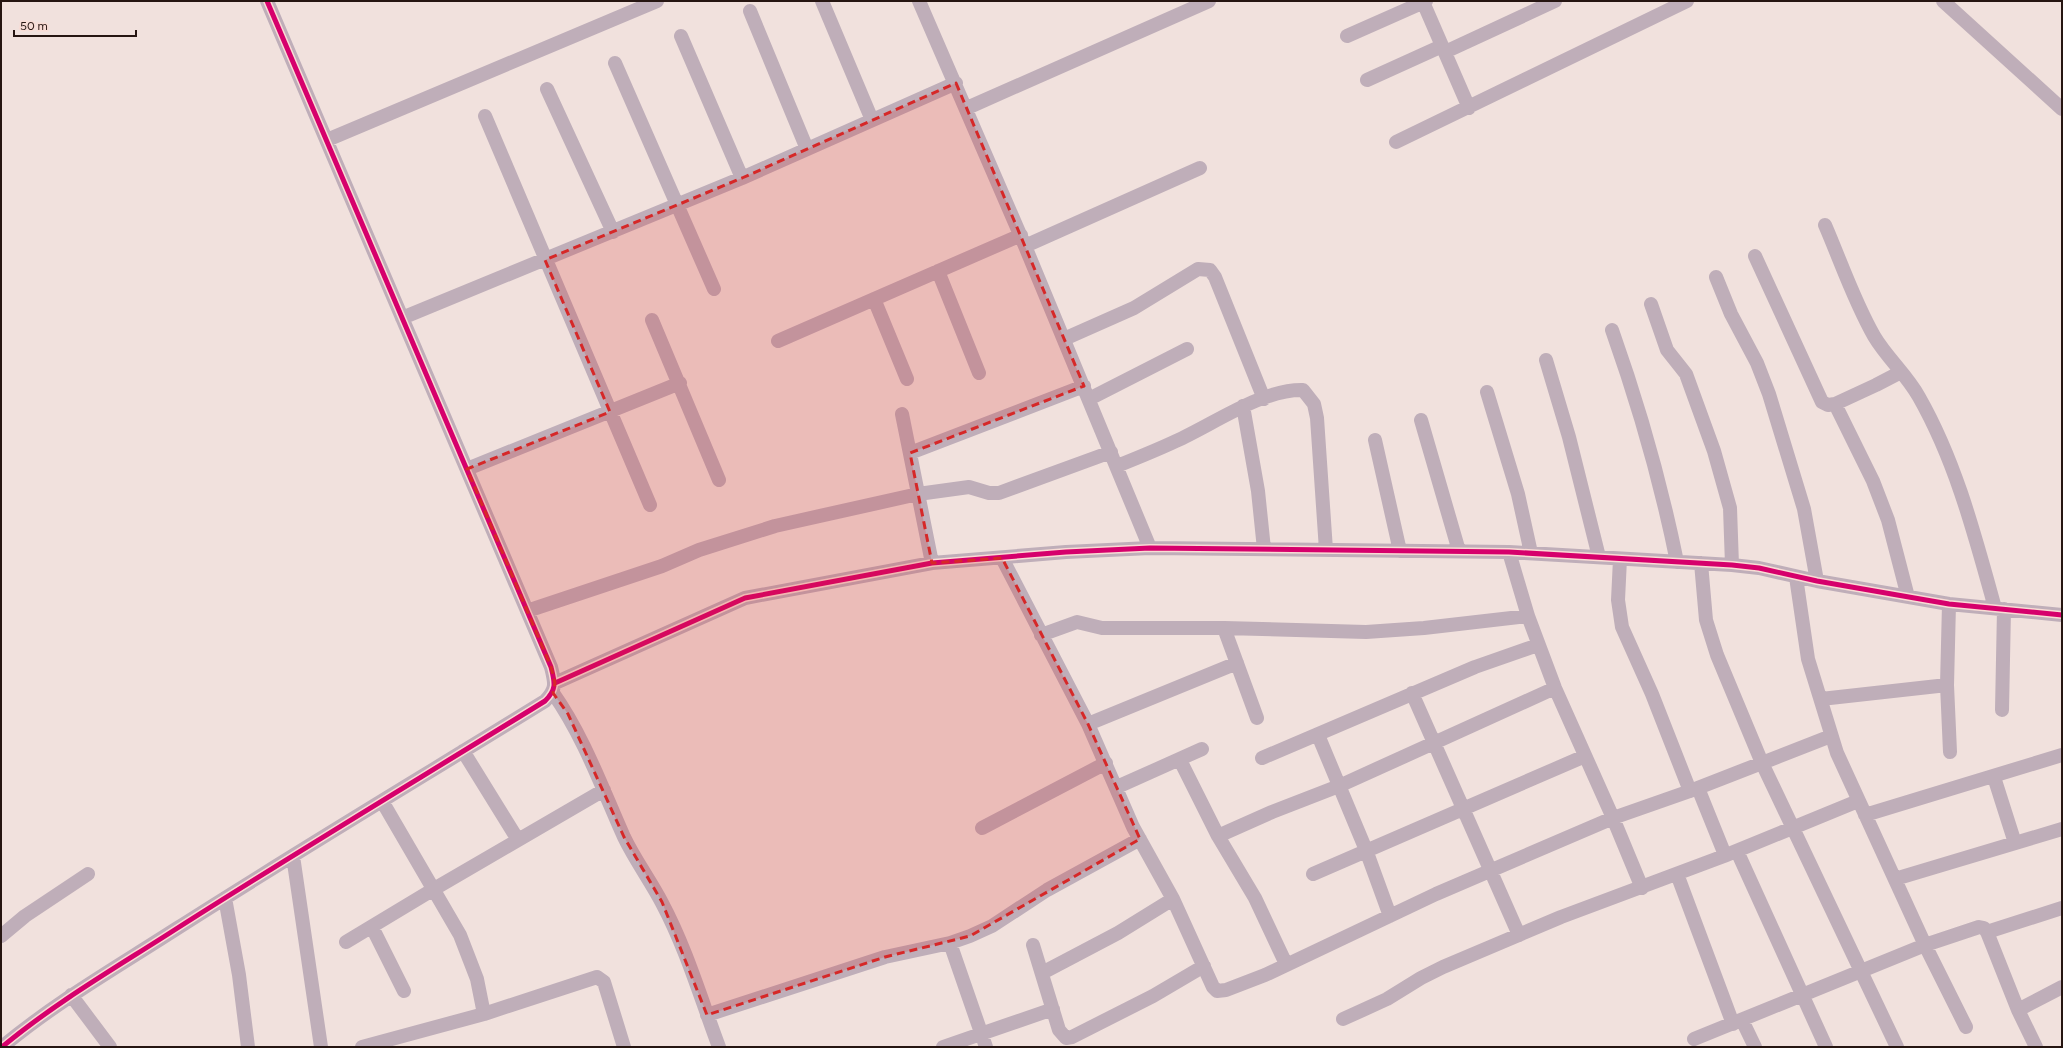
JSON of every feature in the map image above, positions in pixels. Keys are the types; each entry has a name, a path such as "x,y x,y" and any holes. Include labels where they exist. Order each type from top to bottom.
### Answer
{"street":[{"path":"267,1 551,667 554,688 604,790 624,837 662,902 681,942 719,1047"},
{"path":"327,140 657,1"},
{"path":"822,1 872,120"},
{"path":"919,1 967,108 1023,240 1150,548"},
{"path":"967,108 1209,1"},
{"path":"1367,80 1555,1"},
{"path":"1396,142 1469,108 1687,1"},
{"path":"1943,1 2062,109"},
{"path":"1347,36 1424,2 1469,108"},
{"path":"750,11 807,150"},
{"path":"681,36 742,178"},
{"path":"615,63 714,289"},
{"path":"402,318 742,178 956,83"},
{"path":"547,89 613,232"},
{"path":"485,116 650,505"},
{"path":"778,341 938,271 1023,240 1200,168"},
{"path":"1825,225 1864,317 1886,354 1919,396 1942,445 1962,495 1999,608 2002,710"},
{"path":"1755,256 1822,402 1828,405 1835,404 1901,372"},
{"path":"1064,339 1134,308 1198,269 1210,270 1215,277 1264,399"},
{"path":"938,271 979,373"},
{"path":"1716,277 1731,314 1757,363 1769,394 1804,509 1817,582"},
{"path":"874,299 907,379"},
{"path":"1651,304 1667,350 1686,374 1714,451 1730,508 1732,565"},
{"path":"652,320 680,383 719,480"},
{"path":"1612,330 1636,397 1665,503 1677,562"},
{"path":"910,453 1086,392 1187,349"},
{"path":"1546,360 1569,437 1599,558"},
{"path":"467,469 680,383"},
{"path":"1117,466 1177,441 1243,406 1294,390 1303,390 1314,404 1317,418 1326,550"},
{"path":"1488,392 1518,494 1531,553"},
{"path":"1835,404 1878,494 1888,520 1908,597"},
{"path":"1243,406 1258,491 1264,549"},
{"path":"902,414 932,563"},
{"path":"1421,420 1459,551"},
{"path":"1375,440 1400,551"},
{"path":"527,611 626,578 699,550 775,526 918,494 969,487 989,493 999,492 1111,452"},
{"path":"2,1047 71,995 225,898 545,701 554,688 745,598 932,563 1066,552 1150,548 1459,551 1531,553 1732,565 1759,568 1817,582 1949,604 2062,615"},
{"path":"1509,552 1528,616 1554,688 1613,818 1642,888"},
{"path":"1002,558 1088,724 1117,787 1133,827 1173,898 1213,987 1217,992 1221,992 1265,975 1436,894 1613,818 1694,789 1831,736"},
{"path":"1620,559 1618,600 1622,627 1694,789 1731,853 1826,1047"},
{"path":"1701,563 1709,635 1762,763 1794,827 1897,1047"},
{"path":"1796,577 1808,660 1842,767 1925,945 1966,1027"},
{"path":"1949,604 1947,685 1950,752"},
{"path":"1041,635 1077,622 1093,627 1115,628 1224,628 1366,632 1424,628 1528,616"},
{"path":"1224,628 1257,718"},
{"path":"1262,758 1475,667 1538,645"},
{"path":"1088,724 1237,663"},
{"path":"1820,700 1947,685"},
{"path":"1218,836 1272,812 1339,786 1554,688"},
{"path":"1412,693 1519,935"},
{"path":"1318,735 1366,850 1390,916"},
{"path":"1117,787 1202,750"},
{"path":"463,751 518,840"},
{"path":"1865,816 2062,754"},
{"path":"1313,874 1584,756"},
{"path":"1180,760 1218,836 1254,898 1286,964"},
{"path":"982,828 1106,763"},
{"path":"1994,776 2015,843"},
{"path":"346,942 604,790"},
{"path":"382,801 460,935 471,960 484,1014"},
{"path":"1343,1019 1387,999 1421,978 1443,967 1561,917 1642,888 1858,801"},
{"path":"1895,879 2062,829"},
{"path":"707,1015 885,957 950,943 970,936 992,926 1030,900 1140,839"},
{"path":"293,856 321,1047"},
{"path":"1,936 25,916 88,874"},
{"path":"1677,874 1738,1022 1755,1047"},
{"path":"225,898 239,975 248,1047"},
{"path":"1042,973 1118,933 1173,898"},
{"path":"1987,932 2062,908"},
{"path":"372,927 404,991"},
{"path":"1694,1039 1925,945 1972,928 1979,927 1984,928 1987,932 2018,1010 2036,1047"},
{"path":"950,943 986,1047"},
{"path":"1033,945 1062,1035 1066,1038 1072,1037 1153,996 1204,966"},
{"path":"362,1047 409,1041 484,1014 597,977 604,982 624,1047"},
{"path":"2018,1010 2062,987"},
{"path":"71,995 110,1047"},
{"path":"943,1047 1053,1009"}],"highlighted area":[{"path":"956,83 1084,386 910,453 932,563 1002,558 1088,724 1140,839 970,936 885,957 707,1015 662,902 624,837 568,714 553,693 555,683 551,667 467,469 610,412 545,260 742,178"}],"cycle path":[{"path":"2,1047 65,1000 109,971 268,871 545,701 552,693 554,686 551,667 267,1"},
{"path":"555,683 745,598 932,563 1066,552 1150,548 1509,552 1732,565 1759,568 1817,581 1949,604 2062,615"}]}
